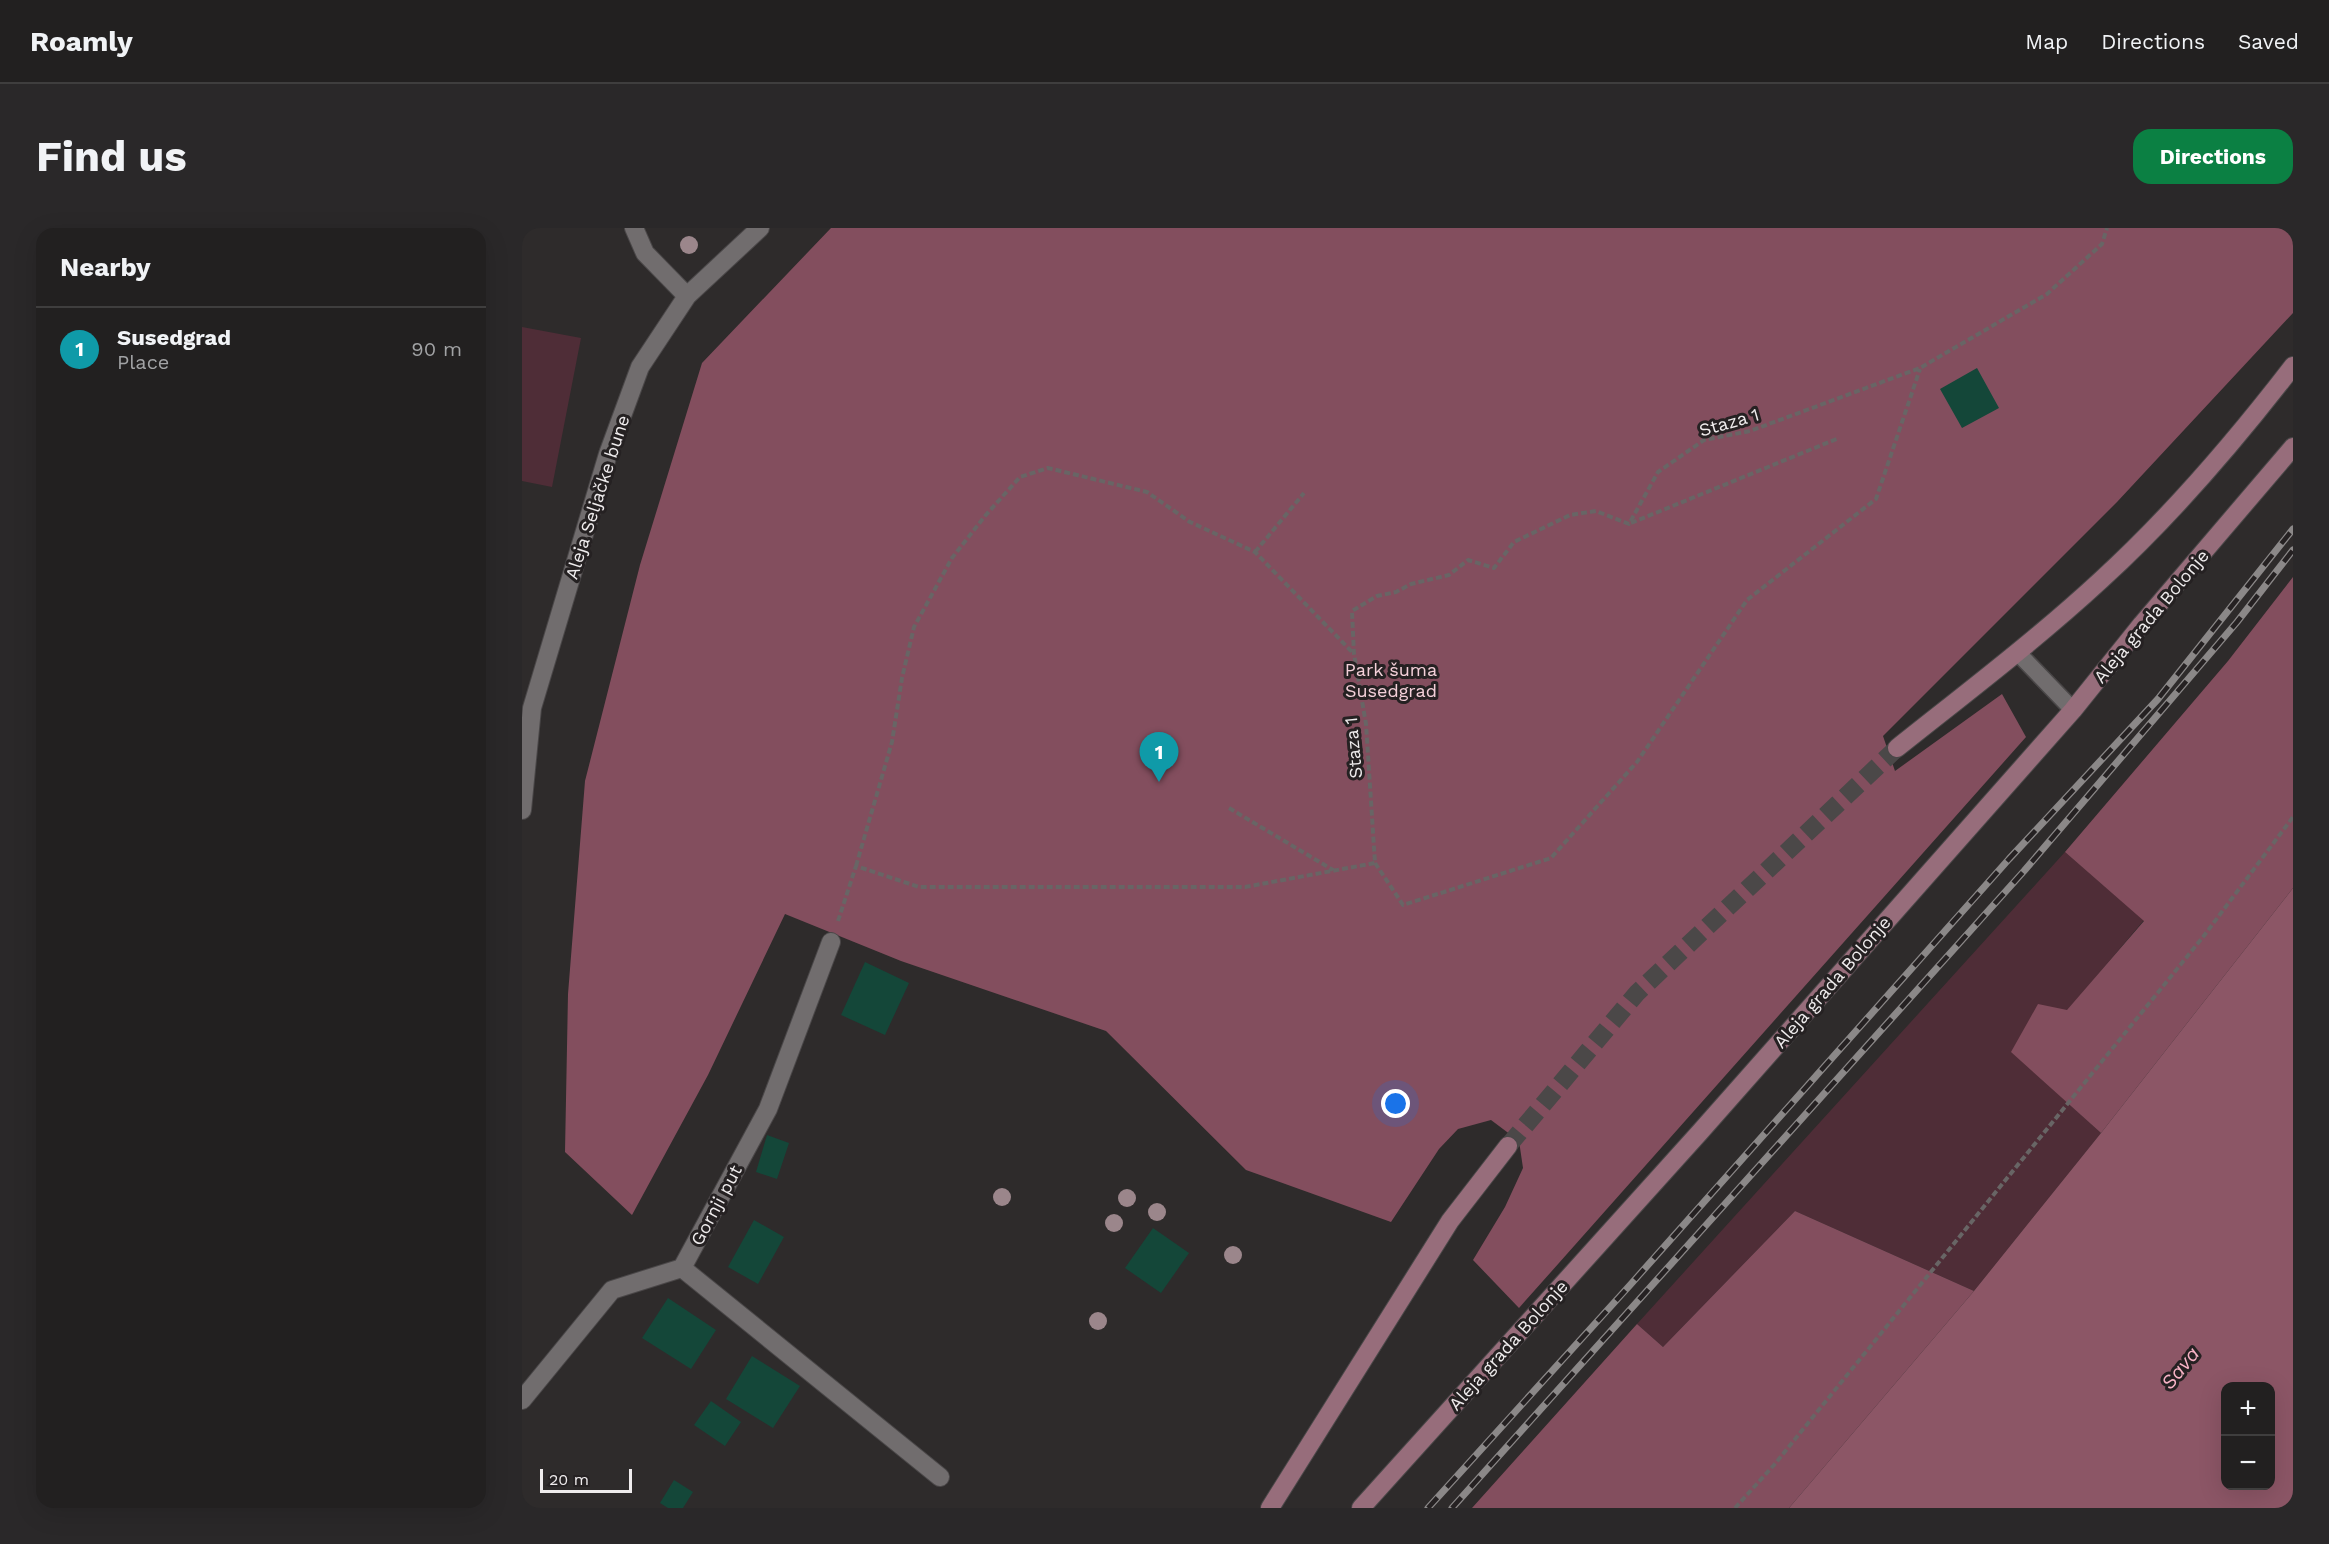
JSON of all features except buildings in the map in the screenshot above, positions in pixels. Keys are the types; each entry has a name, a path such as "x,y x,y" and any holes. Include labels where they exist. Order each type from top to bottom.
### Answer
{"main road":[{"path":"1897,748 2018,653 2102,579 2190,488 2261,407 2293,366"},
{"name":"Aleja grada Bolonje","path":"1361,1508 1700,1132 2073,710 2142,624 2293,447"},
{"path":"1270,1508 1450,1221 1508,1146"}],"street":[{"path":"634,228 645,253 687,296"},
{"name":"Aleja Seljačke bune","path":"522,810 532,708 608,454 640,367 687,296 760,228"},
{"name":"Gornji put","path":"682,1269 768,1109 831,942"},
{"path":"522,1400 612,1290 682,1269 940,1478"}],"lane":[{"path":"2018,653 2073,710"}],"path":[{"name":"Staza 1","path":"1375,862 1366,724 1354,654 1352,611 1377,596 1396,592 1411,584 1449,575 1468,560 1494,568 1514,542 1570,515 1596,511 1629,524 1658,472 1704,440 1750,431 1920,368 2048,294 2102,244 2107,228"},
{"path":"856,866 919,887 1245,887 1375,862 1403,905 1551,858 1637,762 1747,600 1876,499 1920,368"},
{"path":"1629,524 1839,438"},
{"path":"831,942 892,742 902,678 914,627 952,558 1020,477 1048,468 1147,492 1190,522 1255,552 1354,654"},
{"path":"1255,552 1304,494"},
{"path":"1229,808 1333,871"},
{"path":"1735,1508 1774,1465 2203,937 2293,817"}],"shaded area":[{"path":"522,327 581,338 552,487 522,481"},
{"path":"2065,852 2144,920 2067,1011 2012,1052 2101,1133 1974,1291 1795,1211 1663,1347 1637,1324"}],"green space":[{"name":"Park šuma Susedgrad","path":"831,228 2293,228 2293,313 2117,502 1883,736 1895,771 2002,694 2026,737 1519,1308 1473,1260 1505,1207 1523,1168 1519,1141 1491,1120 1458,1129 1439,1149 1391,1222 1246,1170 1106,1031 901,961 785,914 708,1075 632,1215 565,1152 568,994 585,781 640,565 702,363"},
{"path":"2293,577 2293,888 2101,1133 2011,1052 2038,1004 2067,1010 2144,921 2065,852 2228,661"},
{"path":"1795,1211 1974,1291 1789,1508 1472,1508 1637,1324 1663,1347"}],"water":[{"name":"Sava","path":"2293,888 2293,1508 1789,1508 1974,1291"}],"tunnel":[{"path":"1508,1146 1637,993 1897,748"}],"railway":[{"path":"1428,1508 1631,1284 2009,859 2158,699 2293,529"},
{"path":"1452,1508 2024,871 2237,622 2293,550"}],"place":[{"name":"Susedgrad","path":"1159,782"}]}
